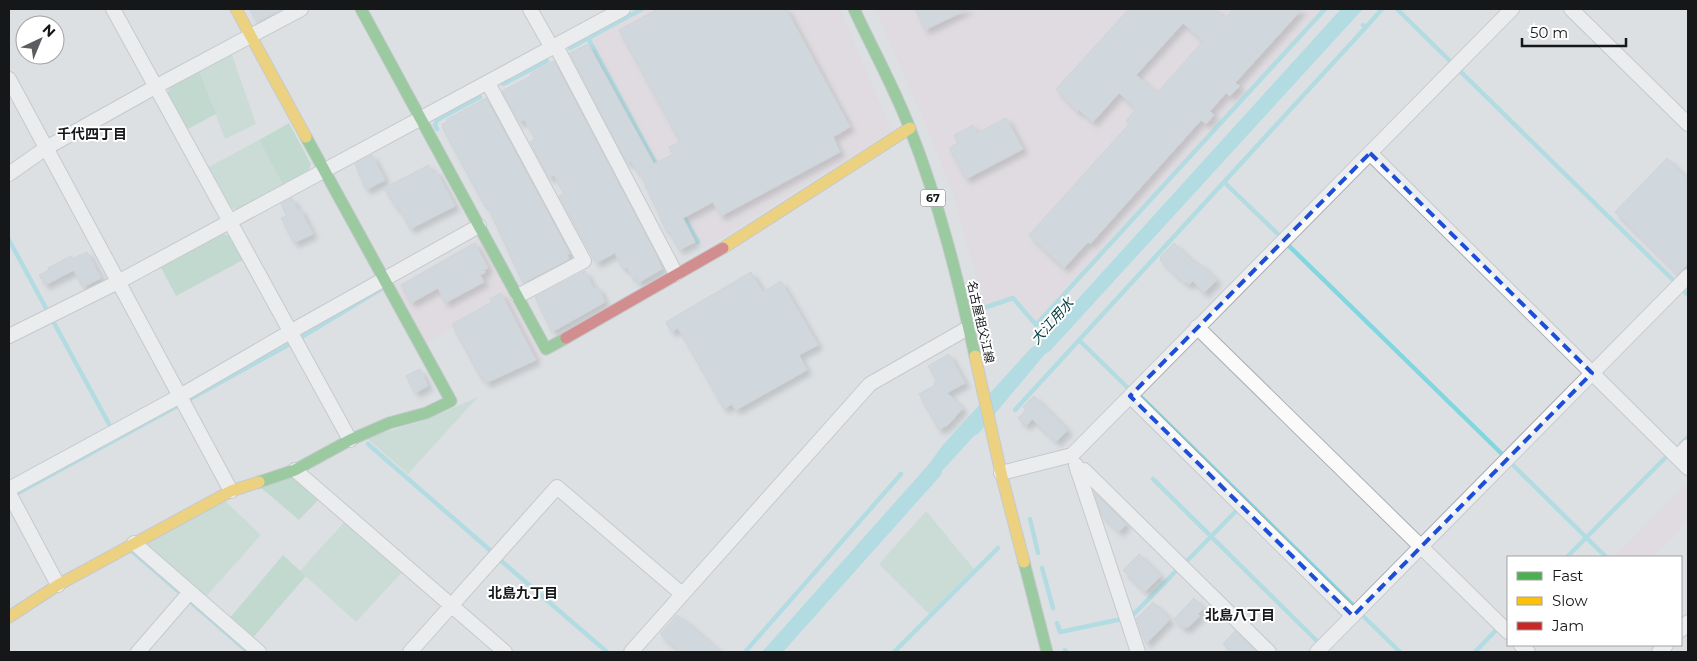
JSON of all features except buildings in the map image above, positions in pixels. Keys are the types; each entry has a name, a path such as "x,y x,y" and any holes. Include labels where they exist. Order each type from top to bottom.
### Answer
{"street":[{"path":"113,9 350,440"},
{"path":"9,617 58,585 231,490 295,470 350,440 389,423 426,413 451,402 236,9"},
{"path":"9,174 46,148 301,9"},
{"path":"361,9 546,349 742,236 910,128"},
{"path":"530,9 554,47 676,274"},
{"path":"9,336 118,282 623,9"},
{"name":"名古屋祖父江線","path":"854,9 910,128 932,191 960,290 1001,473 1047,652"},
{"path":"1001,473 1072,455 1512,9"},
{"path":"1571,9 1688,124"},
{"path":"9,79 231,490"},
{"path":"488,82 584,261 518,296"},
{"path":"1370,153 1688,468"},
{"path":"9,489 180,396 479,226"},
{"path":"1317,652 1688,276"},
{"path":"1198,327 1507,631"},
{"path":"631,652 870,384 968,328"},
{"path":"1130,396 1353,616"},
{"path":"1678,457 1688,446"},
{"path":"1072,455 1138,652"},
{"path":"295,470 505,652"},
{"path":"1078,472 1084,470 1269,652"},
{"path":"410,652 557,487 682,594"},
{"path":"9,494 58,585"},
{"path":"134,543 259,652"},
{"path":"138,652 190,592"}],"highlighted area":[{"path":"1370,153 1592,373 1353,616 1130,396"}],"shaded area":[{"path":"647,9 840,9 892,131 704,249 591,39"},
{"path":"875,9 1322,9 1036,323 1014,296 984,306 954,198 927,128"},
{"path":"479,238 544,359 500,376 483,385 453,329 426,343 395,287"},
{"path":"1684,485 1688,489 1688,522 1654,556 1614,556"}],"green space":[{"path":"231,52 256,124 225,139 199,70"},
{"path":"199,70 216,114 186,130 167,95 170,86"},
{"path":"289,123 311,164 308,172 283,185 259,140"},
{"path":"259,140 283,185 236,210 229,207 207,168"},
{"path":"221,233 230,236 243,260 176,296 160,266"},
{"path":"478,397 408,474 367,438 428,419"},
{"path":"291,476 321,497 299,520 260,487"},
{"path":"224,500 261,535 204,599 147,549 148,542"},
{"path":"926,511 974,569 929,614 879,564"},
{"path":"347,519 404,570 356,622 300,571"},
{"path":"283,555 306,576 251,640 228,620"}],"water":[{"path":"1341,9 1363,9 1050,351 1045,354 978,434 942,471 941,475 783,652 762,652 929,464 942,446"}],"waterway":[{"path":"570,48 642,9"},
{"name":"大江用水","path":"984,308 1013,298 1036,325 1325,9"},
{"path":"1366,27 1382,9"},
{"path":"1397,9 1452,63"},
{"path":"1015,410 1366,27 1363,25"},
{"path":"588,38 658,168"},
{"path":"503,84 547,61"},
{"path":"1459,70 1672,279"},
{"path":"437,129 435,125 437,120 480,97"},
{"path":"1224,182 1281,237"},
{"path":"682,213 698,242"},
{"path":"9,240 47,310"},
{"path":"1287,244 1502,454"},
{"path":"300,338 381,289"},
{"path":"1683,290 1688,295"},
{"path":"53,321 109,424"},
{"path":"1079,340 1130,390"},
{"path":"190,399 290,344"},
{"path":"1140,396 1354,606"},
{"path":"16,494 179,405"},
{"path":"1681,444 1688,437"},
{"path":"368,444 491,551"},
{"path":"1568,556 1667,456"},
{"path":"1511,463 1605,556"},
{"path":"745,652 901,474"},
{"path":"1153,479 1318,642"},
{"path":"1185,563 1237,510"},
{"path":"1030,519 1038,553"},
{"path":"894,652 998,548"},
{"path":"133,552 178,591"},
{"path":"499,559 607,652"},
{"path":"1042,568 1053,608"},
{"path":"1132,616 1177,570"},
{"path":"193,604 248,652"},
{"path":"1362,615 1400,652"},
{"path":"1057,623 1060,632 1122,619"},
{"path":"1475,652 1497,629"}],"traffic: fast":[{"path":"361,9 546,349 566,338"},
{"path":"854,9 904,114 930,184 962,298 975,356"},
{"path":"259,482 295,470 350,440 389,423 426,413 451,401 306,137"},
{"path":"1024,562 1047,652"}],"traffic: slow":[{"path":"236,9 306,137"},
{"path":"723,248 910,128"},
{"path":"975,356 1001,473 1024,562"},
{"path":"9,617 58,585 231,491 259,482"}],"traffic: jam":[{"path":"566,338 723,248"}],"district":[{"name":"千代四丁目","path":"92,134"},
{"name":"北島九丁目","path":"523,593"},
{"name":"北島八丁目","path":"1240,615"}]}
